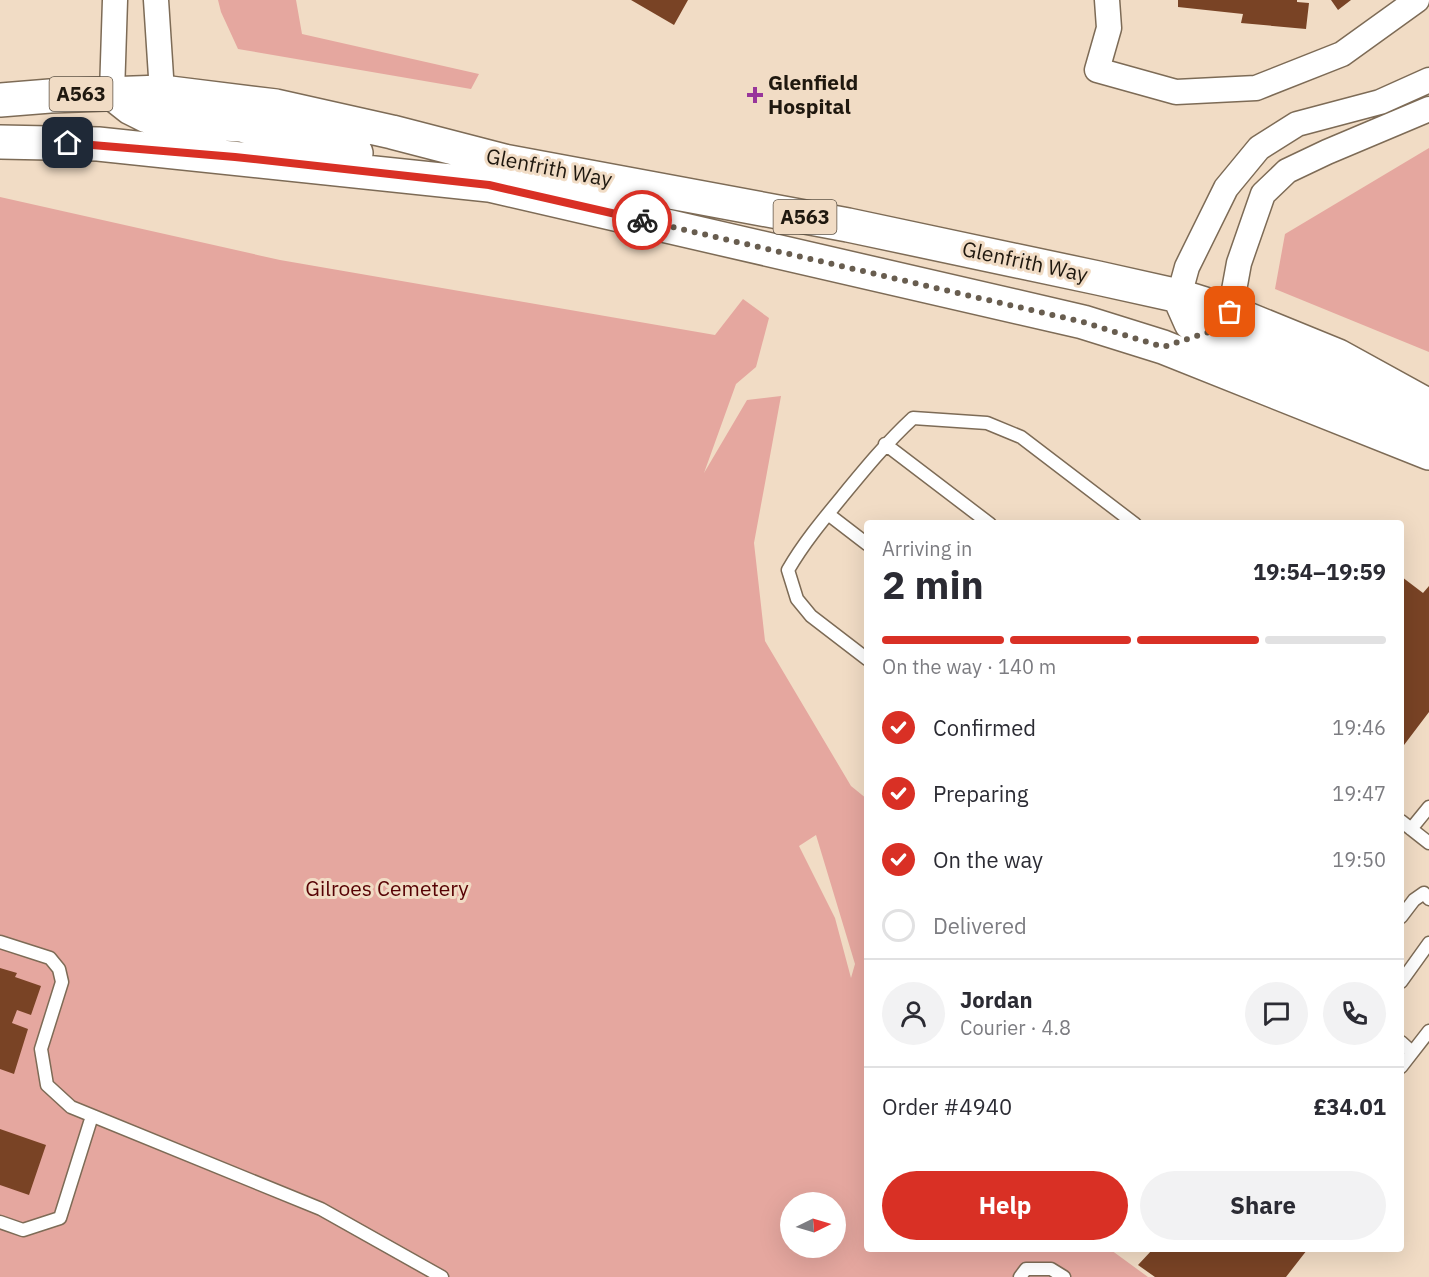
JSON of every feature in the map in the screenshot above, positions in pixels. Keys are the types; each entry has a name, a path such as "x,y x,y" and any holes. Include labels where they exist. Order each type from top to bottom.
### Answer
{"highway":[{"name":"Glenfrith Way","path":"0,100 112,93 154,104 276,106 392,132 504,161 848,225 1179,296 1220,322 1338,356 1429,406"},
{"name":"A563","path":"98,144 131,130 154,104 170,121 241,125 489,185"},
{"name":"Glenfrith Way","path":"0,142 98,144 489,185 1083,322 1163,347 1429,453"},
{"path":"1163,347 1220,322 1358,394 1429,436"}],"street":[{"path":"112,93 115,0"},
{"path":"154,104 156,0"},
{"path":"1107,0 1109,28 1097,70 1176,92 1256,88 1342,54 1417,0"},
{"path":"1179,296 1187,267 1226,188 1258,148 1297,124 1380,102 1429,80"},
{"path":"1220,322 1263,194 1287,171 1429,109"}],"lane":[{"path":"864,657 811,616 797,599 789,570 802,546 885,444 913,418 987,423 1021,437 1130,520"},
{"path":"885,444 985,520"},
{"path":"828,514 864,542"},
{"path":"1429,807 1406,825 1429,843"},
{"path":"1404,913 1414,900 1424,893 1429,899"},
{"path":"0,942 50,958 59,969 62,982 41,1049 47,1085 71,1107 321,1209 442,1277"},
{"path":"1404,978 1429,943"},
{"path":"1404,1063 1429,1031"},
{"path":"1404,1045 1412,1052"},
{"path":"0,1222 22,1230 60,1218 92,1116"},
{"path":"1020,1277 1026,1269 1051,1269 1064,1277"}],"green space":[{"path":"218,0 296,0 302,34 479,74 471,89 238,49"},
{"path":"1429,148 1429,352 1275,289 1285,234"},
{"name":"Gilroes Cemetery","path":"0,197 280,260 715,335 743,299 769,318 756,367 736,384 704,473 747,400 781,396 754,543 765,641 851,786 864,797 864,1252 1114,1252 1148,1277 0,1277","holes":["816,835 855,964 851,978 835,918 799,846"]}],"building":[{"path":"631,0 688,0 674,25"},
{"path":"1178,0 1297,0 1297,2 1309,3 1306,29 1241,23 1243,14 1178,7"},
{"path":"1331,0 1351,0 1338,10"},
{"path":"1404,579 1423,593 1429,586 1429,712 1404,745"},
{"path":"0,968 17,973 15,977 41,986 31,1015 17,1010 12,1023 28,1029 14,1074 0,1069"},
{"path":"0,1129 46,1145 29,1195 0,1185"},
{"path":"1150,1252 1305,1252 1286,1277 1155,1277 1138,1265"}],"way so far":[{"path":"642,220 1083,322 1163,347 1209,332 1230,312"}],"place":[{"name":"Glenfield Hospital","path":"755,95"}],"route":[{"path":"68,143 235,157 489,185 642,220"}]}
